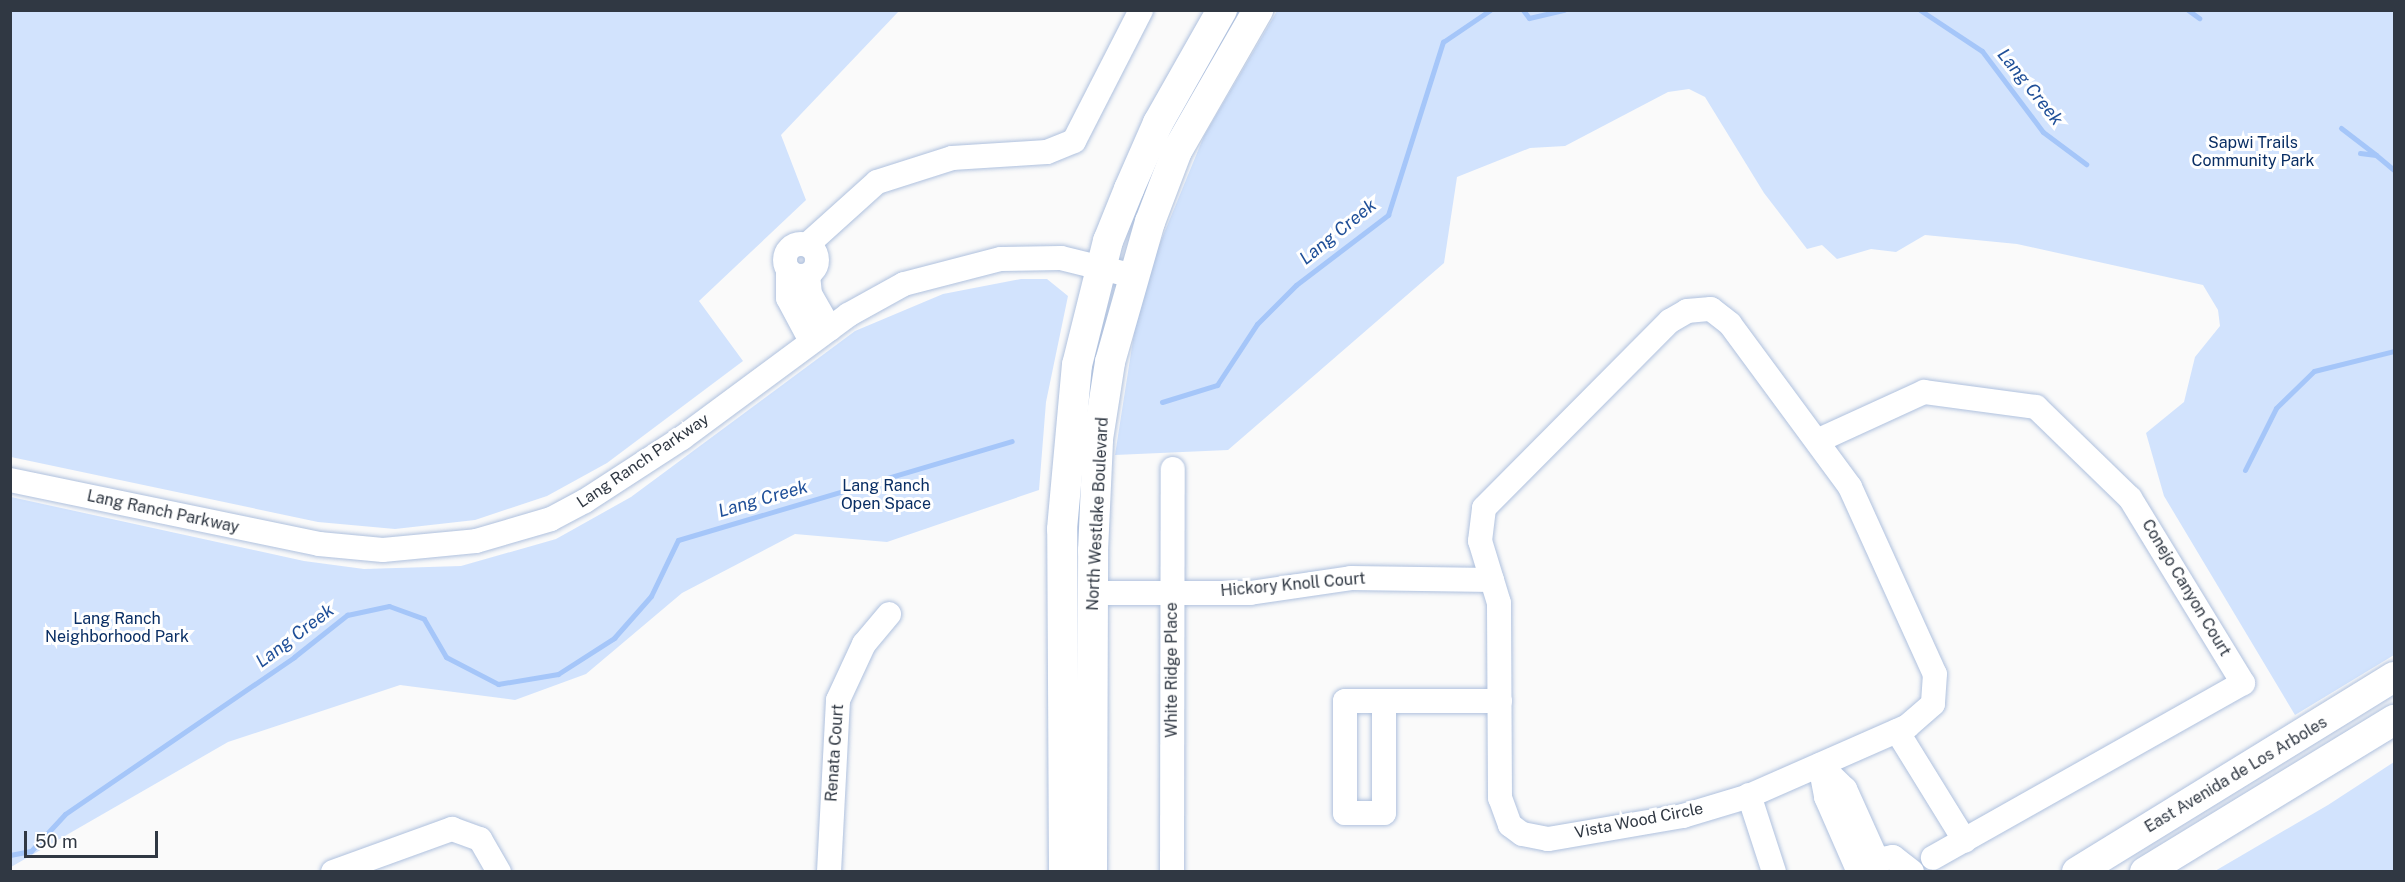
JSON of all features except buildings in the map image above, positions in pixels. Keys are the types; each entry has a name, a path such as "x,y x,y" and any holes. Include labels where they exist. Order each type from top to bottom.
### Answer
{"main road":[{"name":"North Westlake Boulevard","path":"1064,872 1062,518 1077,365 1100,267 1158,123 1222,10"},
{"name":"North Westlake Boulevard","path":"1092,872 1093,593 1098,439 1110,362 1134,276 1177,151 1258,10"},
{"name":"East Avenida de Los Arboles","path":"2077,872 2394,677"},
{"name":"East Avenida de Los Arboles","path":"2145,872 2394,720"}],"street":[{"path":"820,335 810,294 788,250 807,245 877,182 952,158 1047,152 1074,141 1141,10"},
{"name":"Lang Ranch Parkway","path":"10,480 319,544 383,550 476,541 551,519 585,501 682,438 820,335 876,297 970,263 1061,258 1134,276"},
{"name":"Vista Wood Circle","path":"1711,309 1731,324 1761,373 1817,441 1850,487 1935,675 1933,704 1921,719 1897,731 1749,795 1661,819 1548,838 1522,834 1506,819 1500,798 1499,603 1492,580 1479,534 1484,508 1670,321 1687,311 1711,309"},
{"name":"Conejo Canyon Court","path":"1817,441 1924,392 2036,407 2130,498 2243,683 1933,858"},
{"name":"White Ridge Place","path":"1172,872 1173,469"},
{"name":"Hickory Knoll Court","path":"1093,593 1250,592 1351,578 1492,580"},
{"name":"Renata Court","path":"829,872 838,700 864,644 890,614"},
{"path":"1384,701 1384,813 1345,813 1345,701 1384,701 1500,701"},
{"path":"1897,731 1965,841"},
{"path":"1820,765 1826,796 1867,868 1893,857 1912,872"},
{"path":"1749,795 1774,872"},
{"path":"333,872 452,829 480,839 499,872"}],"green space":[{"path":"11,10 899,11 781,135 806,200 699,301 743,361 607,463 547,496 475,520 395,529 318,522 11,457"},
{"name":"Sapwi Trails Community Park","path":"1277,11 2394,11 2394,655 2295,715 2164,496 2146,433 2184,402 2195,357 2220,326 2218,310 2203,285 2017,244 1925,235 1896,252 1871,249 1837,259 1822,245 1807,249 1764,193 1705,97 1689,89 1668,92 1565,146 1530,148 1457,177 1444,263 1228,450 1115,455 1136,321 1158,248 1204,136"},
{"name":"Lang Ranch Neighborhood Park","path":"1021,279 1047,279 1068,296 1046,402 1039,490 887,542 795,534 682,593 586,674 515,700 400,685 228,742 11,867 11,497 304,561 364,569 461,566 556,539 631,497 855,331 943,294"},
{"path":"2394,762 2394,871 2215,871 2328,805"}],"waterway":[{"name":"Lang Creek","path":"1162,402 1217,385 1257,324 1296,285 1388,215 1443,42 1490,10"},
{"name":"Lang Creek","path":"1523,10 1529,18 1564,10"},
{"name":"Lang Creek","path":"1920,10 1982,51 2043,132 2086,164"},
{"path":"2188,10 2199,18"},
{"path":"2341,128 2376,155"},
{"name":"Lang Creek","path":"2360,153 2376,155 2394,170"},
{"path":"2245,470 2276,408 2314,371 2394,351"},
{"name":"Lang Creek","path":"10,855 31,851 65,814 294,657 347,615 389,606 424,619 446,657 498,684 558,674 614,638 651,596 678,540 1012,441"}],"park label":[{"name":"Lang Ranch Open Space","path":"886,495"}]}
